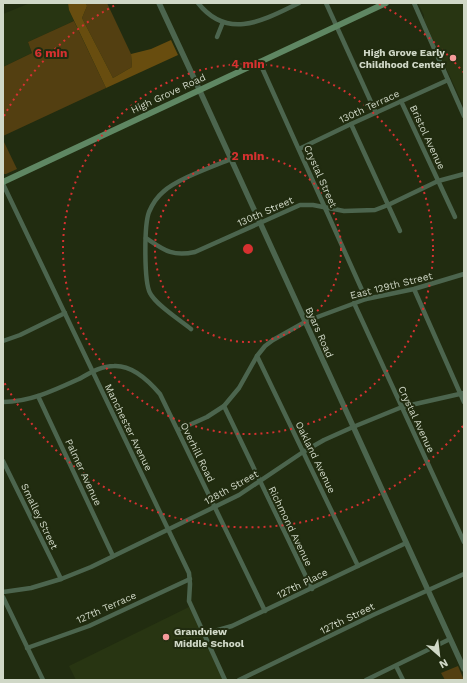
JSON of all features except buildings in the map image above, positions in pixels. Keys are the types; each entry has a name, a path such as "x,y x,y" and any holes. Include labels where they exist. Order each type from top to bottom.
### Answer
{"main road":[{"name":"High Grove Road","path":"3,183 259,61 386,3"}],"street":[{"name":"Byars Road","path":"159,3 200,89 464,669"},
{"path":"198,3 213,18 223,22 241,24 264,20 299,3"},
{"path":"326,3 376,113"},
{"path":"414,3 464,116"},
{"path":"217,37 223,22"},
{"name":"Crystal Street","path":"259,61 366,299"},
{"name":"130th Terrace","path":"299,149 448,80"},
{"name":"Bristol Avenue","path":"401,101 455,217"},
{"path":"351,124 400,231"},
{"path":"191,329 155,300 150,293 146,283 146,224 149,212 154,202 163,192 175,184 231,158"},
{"name":"130th Street","path":"146,238 167,252 187,254 205,249 260,222 300,205 313,205 344,211 370,211 380,209 438,181 464,174"},
{"name":"Manchester Avenue","path":"3,183 190,579 189,601 226,680"},
{"name":"East 129th Street","path":"178,430 207,418 224,406 239,388 257,356 273,340 305,322 366,299 414,289 464,274"},
{"path":"414,289 462,393 464,402"},
{"name":"Crystal Avenue","path":"354,303 464,542"},
{"path":"3,341 20,335 64,313"},
{"name":"Oakland Avenue","path":"257,356 358,566"},
{"name":"Overhill Road","path":"3,402 23,401 38,396 60,388 105,367 116,366 126,368 142,376 153,385 160,394 265,611"},
{"name":"128th Street","path":"3,592 31,588 61,578 113,556 240,495 303,452 324,440 353,427 402,407 462,393"},
{"name":"Palmer Avenue","path":"38,396 113,556"},
{"name":"Richmond Avenue","path":"224,406 312,588"},
{"name":"Smalley Street","path":"3,461 61,578"},
{"name":"127th Place","path":"204,634 232,626 406,543"},
{"name":"127th Street","path":"239,680 464,574"},
{"name":"127th Terrace","path":"27,648 89,626 190,579"},
{"path":"3,597 43,680"},
{"path":"366,680 450,640"},
{"path":"396,666 403,680"}],"shaded area":[{"path":"30,3 68,3 69,10 74,21 28,42 32,53 3,67 3,14"},
{"path":"68,3 86,3 87,6 82,18 113,78 132,67 131,54 151,49 171,40 178,55 106,88 69,10"},
{"path":"86,3 107,3 131,54 132,67 113,78 82,18 87,6"},
{"name":"High Grove Early Childhood Center","path":"418,3 464,3 464,107 424,20 424,15"},
{"path":"74,21 106,88 3,136 3,67 32,53 28,42"},
{"path":"3,140 17,169 6,174 3,174"},
{"name":"Grandview Middle School","path":"189,607 223,680 76,680 69,666"},
{"path":"458,666 464,680 445,680 441,673"}],"place":[{"name":"High Grove Early Childhood Center","path":"453,58"},
{"name":"Grandview Middle School","path":"166,637"}]}
